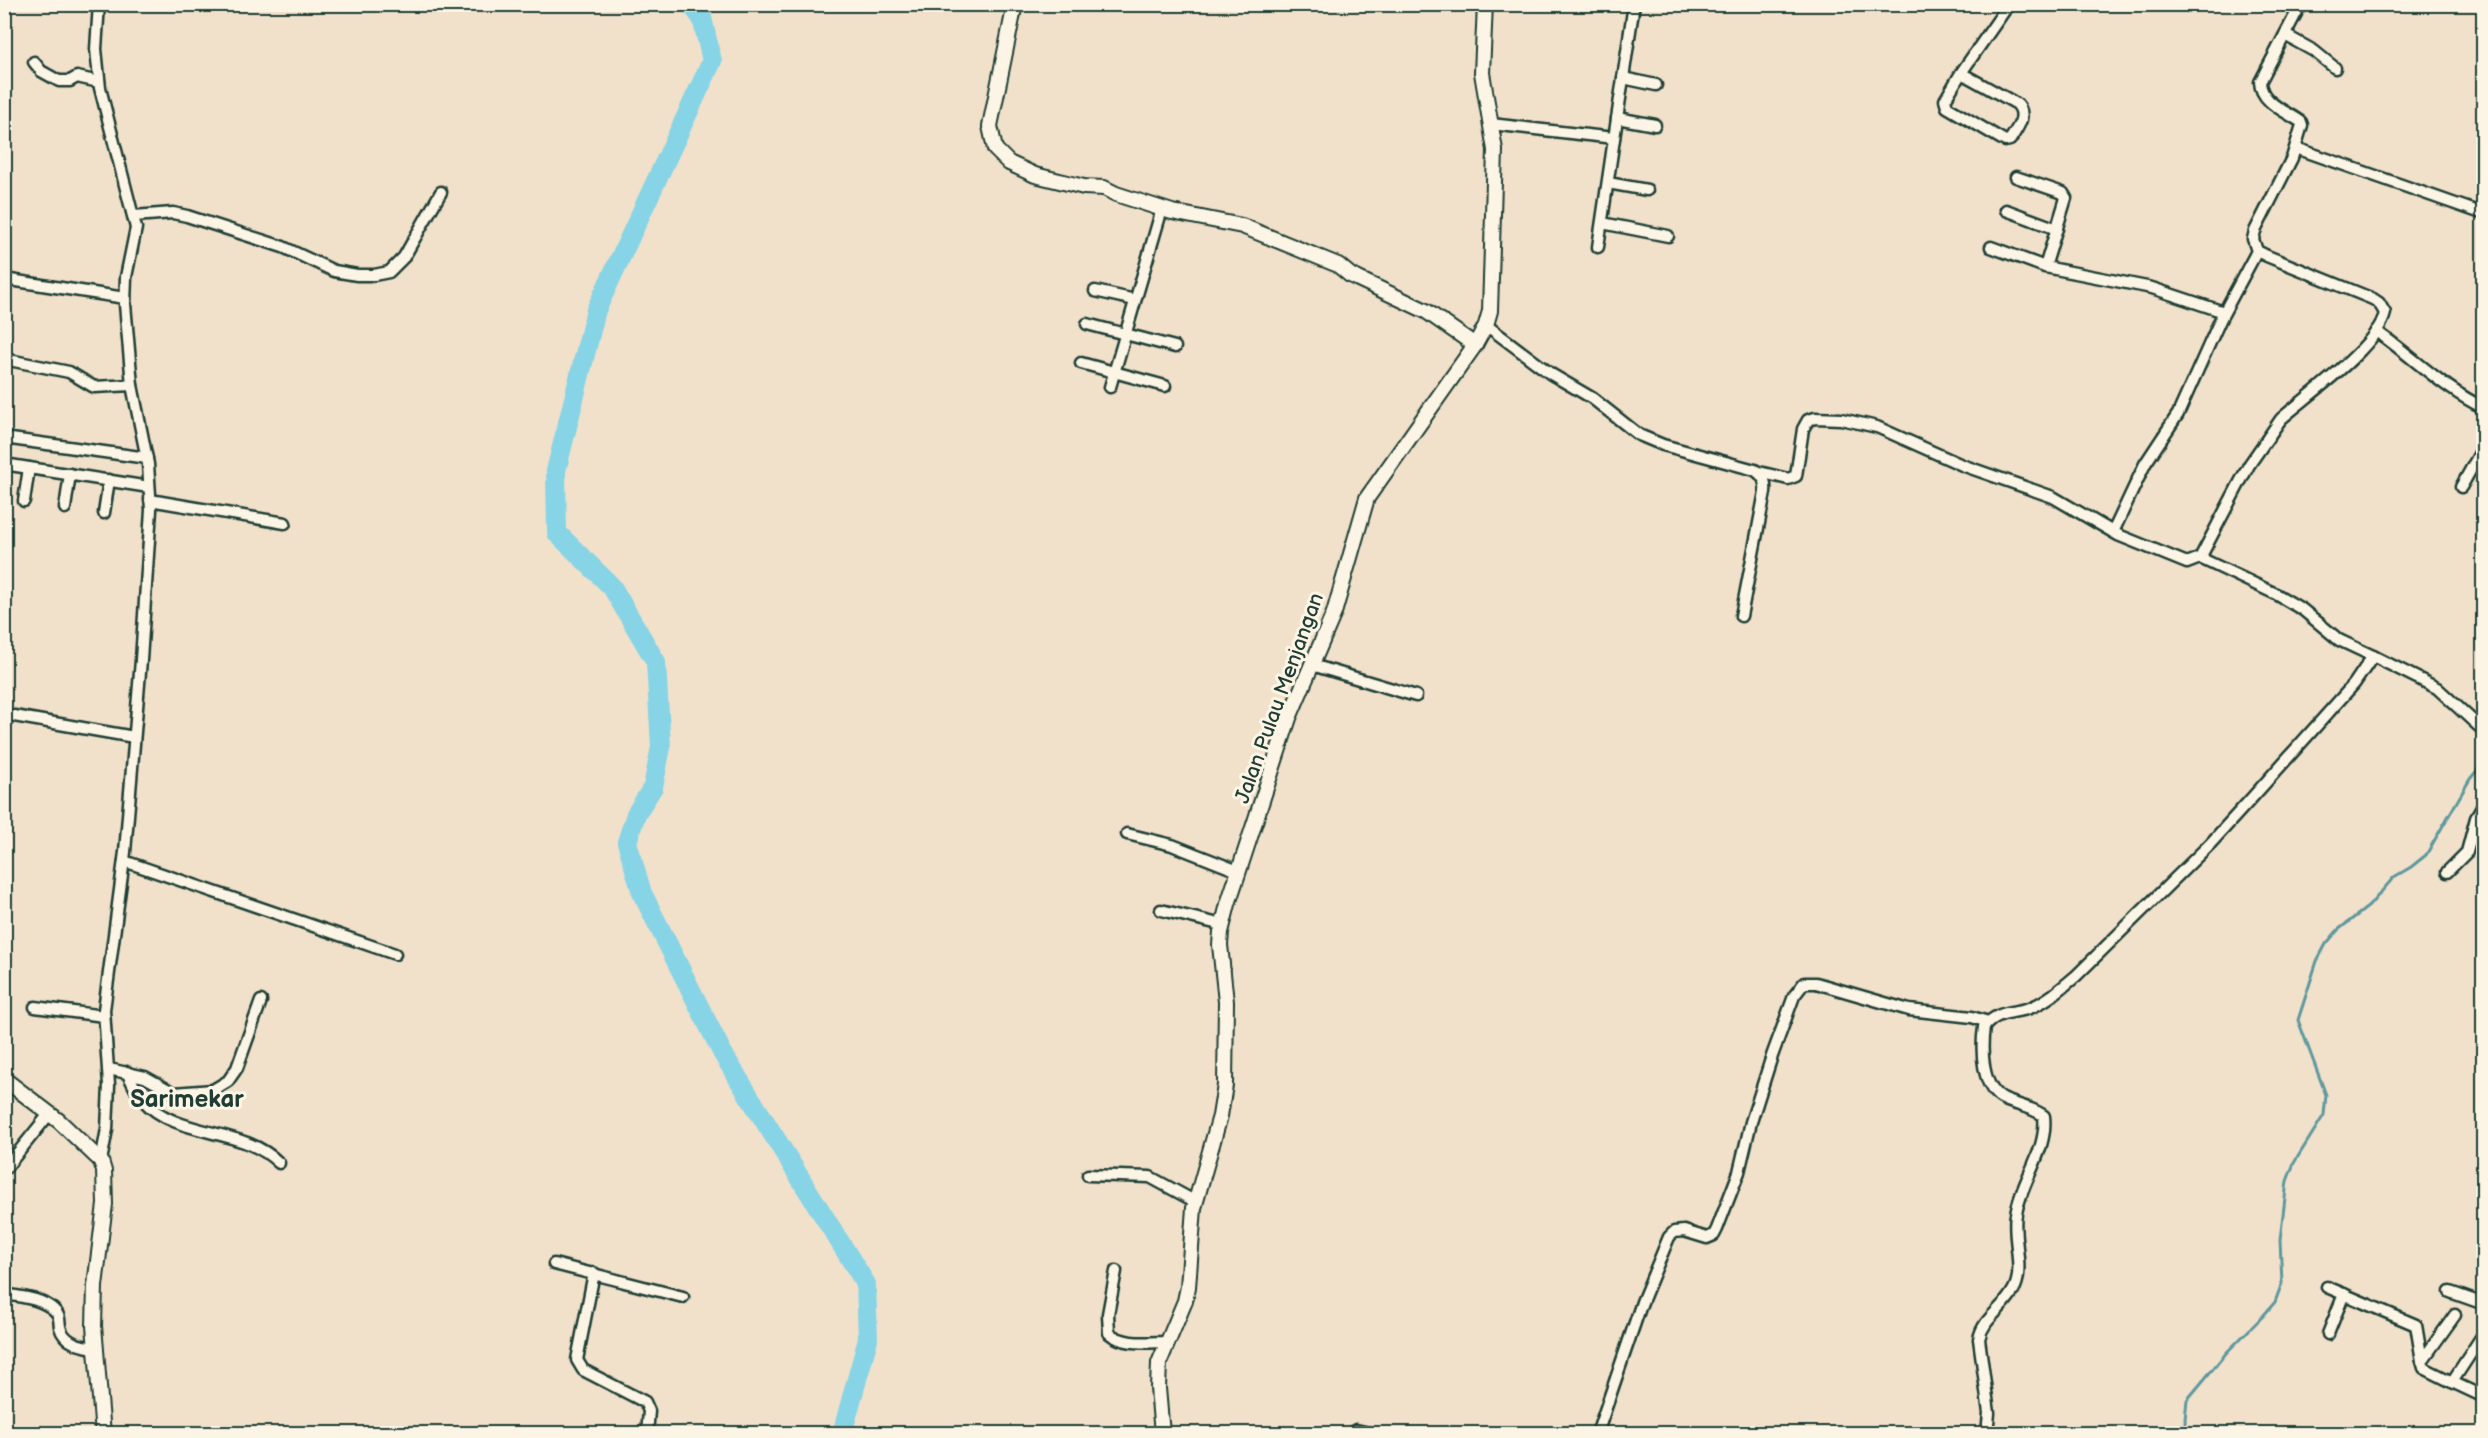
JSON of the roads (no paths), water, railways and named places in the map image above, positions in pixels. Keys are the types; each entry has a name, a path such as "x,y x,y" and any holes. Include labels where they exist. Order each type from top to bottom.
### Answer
{"street":[{"path":"99,4 96,49 99,82 134,216 136,234 128,267 125,298 132,385 147,458 150,500 141,660 123,861 104,1016 109,1069 107,1129 101,1161 104,1171 105,1204 94,1302 95,1348 104,1434"},
{"path":"1015,4 991,116 990,134 995,149 1018,169 1084,187 1104,188 1162,209 1242,226 1333,262 1353,277 1426,311 1475,345"},
{"name":"Jalan Pulau Menjangan","path":"1162,1434 1157,1373 1161,1356 1185,1301 1196,1202 1220,1116 1226,1085 1226,1013 1221,957 1223,925 1238,871 1289,718 1334,613 1367,498 1377,481 1425,419 1486,325 1492,285 1491,227 1496,150 1482,73 1485,4"},
{"path":"1598,247 1634,4"},
{"path":"1961,73 2023,109 2023,115 2010,140 2005,141 1947,107 1945,100 1961,73 2009,4"},
{"path":"2113,532 2145,464 2178,414 2224,312 2257,251 2253,239 2255,231 2296,148 2301,133 2301,122 2265,98 2260,90 2264,74 2301,4"},
{"path":"2285,35 2314,51 2336,68"},
{"path":"34,62 41,71 59,81 69,81 77,77 99,82"},
{"path":"1623,78 1656,85"},
{"path":"1617,118 1654,125"},
{"path":"1491,124 1614,138"},
{"path":"2296,148 2484,213"},
{"path":"2016,177 2065,195 2066,198 2045,267"},
{"path":"1608,183 1647,190"},
{"path":"134,216 173,213 187,216 273,244 334,271 374,275 389,272 404,257 441,192"},
{"path":"1110,387 1162,209"},
{"path":"2006,210 2057,229"},
{"path":"1602,223 1668,236"},
{"path":"1991,248 2045,267 2152,288 2224,312"},
{"path":"1486,325 1551,374 1592,398 1639,435 1663,446 1788,479 1796,476 1803,429 1808,420 1815,418 1853,420 1877,427 1962,465 2053,497 2138,545 2187,563 2200,558 2249,465 2281,419 2348,361 2376,331 2385,313 2379,303 2257,251"},
{"path":"4,279 125,298"},
{"path":"1095,291 1135,300"},
{"path":"1087,324 1175,347"},
{"path":"2376,331 2452,389 2484,408"},
{"path":"4,359 69,372 94,387 132,385"},
{"path":"1081,363 1165,386"},
{"path":"4,438 147,458"},
{"path":"2461,487 2484,446"},
{"path":"4,464 149,487"},
{"path":"24,501 29,468"},
{"path":"1741,616 1765,492 1764,479 1759,472"},
{"path":"65,508 70,474"},
{"path":"104,513 109,480"},
{"path":"150,500 285,523"},
{"path":"2200,558 2276,594 2303,610 2339,640 2437,688 2484,731"},
{"path":"1987,1434 1989,1413 1979,1339 1981,1328 2002,1306 2019,1277 2015,1246 2016,1213 2033,1169 2045,1125 2044,1116 2037,1111 2002,1099 1995,1094 1988,1081 1983,1056 1984,1027 1997,1015 2031,1007 2076,976 2210,844 2354,684 2373,656"},
{"path":"1312,665 1416,696"},
{"path":"14,716 134,737"},
{"path":"2447,872 2467,852 2476,818 2484,804"},
{"path":"1127,834 1172,845 1238,871"},
{"path":"123,861 395,954"},
{"path":"1161,910 1223,925"},
{"path":"1597,1434 1642,1302 1669,1237 1674,1232 1684,1230 1707,1238 1714,1235 1717,1229 1738,1172 1772,1056 1794,996 1801,986 1808,982 1816,983 1901,1008 1972,1017 1988,1022"},
{"path":"109,1069 145,1077 174,1093 202,1092 221,1086 237,1068 261,1001"},
{"path":"35,1007 104,1016"},
{"path":"127,1072 141,1098 157,1111 178,1122 254,1144 279,1163"},
{"path":"4,1079 50,1113 101,1161"},
{"path":"4,1170 50,1113"},
{"path":"1088,1174 1150,1178 1196,1202"},
{"path":"554,1264 683,1297"},
{"path":"1116,1271 1108,1314 1108,1333 1118,1339 1130,1341 1167,1342"},
{"path":"594,1273 578,1360 583,1370 645,1402 649,1411 647,1434"},
{"path":"2327,1287 2416,1325 2424,1368 2483,1394"},
{"path":"2450,1292 2484,1304"},
{"path":"4,1294 46,1304 57,1313 66,1337 75,1344 95,1348"},
{"path":"2328,1334 2344,1294"},
{"path":"2422,1361 2455,1315"},
{"path":"2452,1382 2484,1333"},
{"path":"1350,1434 1356,1430 1374,1434"}],"waterway":[{"path":"691,4 702,18 712,61 596,310 556,471 557,533 612,587 656,662 661,747 653,787 636,814 627,842 642,893 723,1054 866,1284 868,1339 842,1434"},
{"path":"2186,1434 2187,1400 2227,1352 2275,1302 2282,1283 2280,1240 2287,1181 2294,1163 2324,1115 2326,1095 2298,1020 2317,961 2326,944 2338,930 2369,906 2394,877 2426,855 2470,779 2484,762"}],"district":[{"name":"Sarimekar","path":"187,1099"}]}
